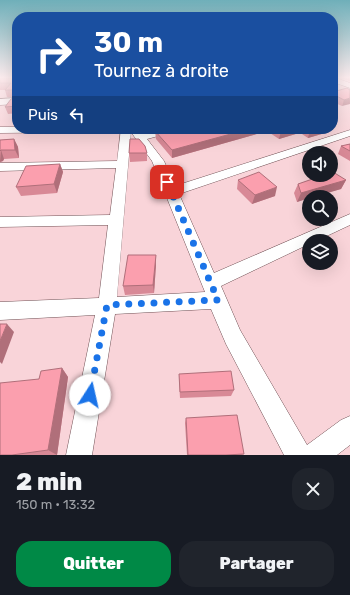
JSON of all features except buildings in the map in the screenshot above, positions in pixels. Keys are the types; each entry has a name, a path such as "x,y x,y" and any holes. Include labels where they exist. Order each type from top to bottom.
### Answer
{"street":[{"path":"0,102 12,102"},
{"path":"0,130 12,130"},
{"path":"171,192 350,133"},
{"path":"79,455 107,305 121,164 132,134"},
{"path":"135,134 158,161 233,337 298,455"},
{"path":"0,167 121,164"},
{"path":"210,283 350,219"},
{"path":"0,222 116,220"},
{"path":"0,310 218,300"},
{"path":"316,455 350,429"}],"route":[{"path":"90,395 107,305 218,300 167,182"}]}
